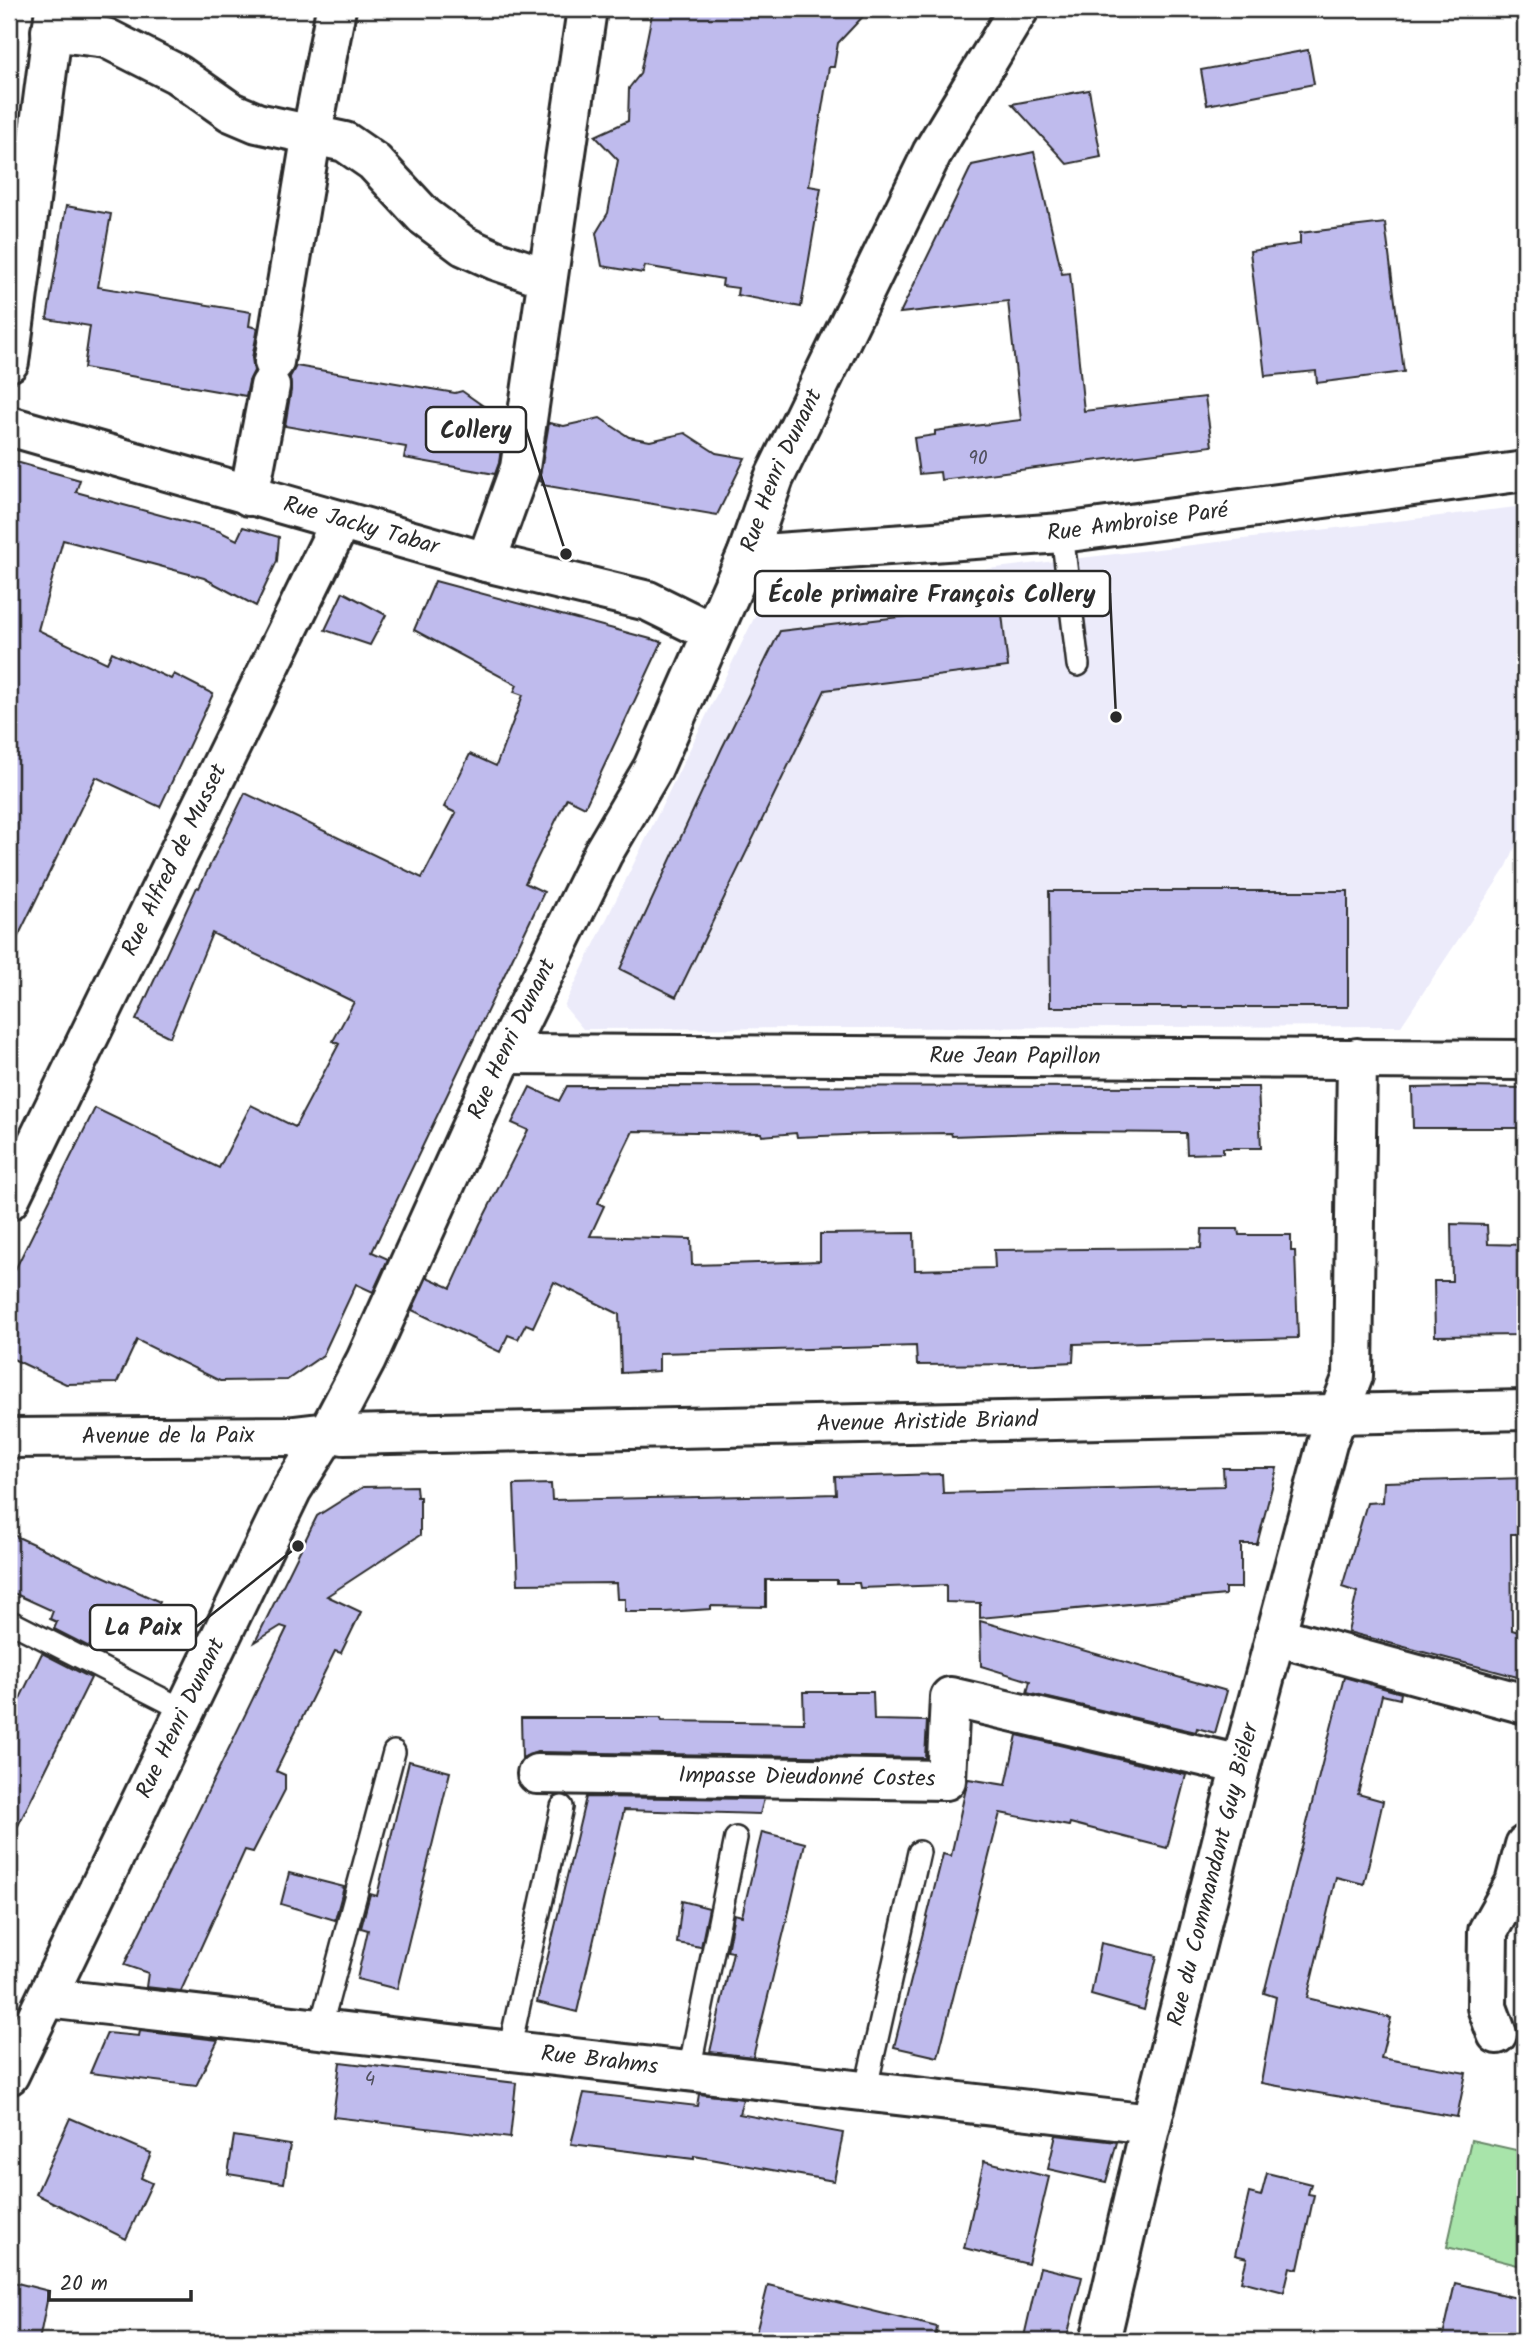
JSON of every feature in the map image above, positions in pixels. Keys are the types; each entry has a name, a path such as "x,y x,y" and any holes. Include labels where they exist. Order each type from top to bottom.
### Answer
{"street":[{"path":"249,496 336,9"},
{"path":"486,562 520,468 587,9"},
{"name":"Rue Henri Dunant","path":"9,2075 292,1489 328,1432 366,1360 504,1054 603,853 653,768 747,555 774,478 932,153 1019,9"},
{"path":"9,362 53,20 106,38 177,74 231,112 257,123 345,142 374,162 424,216 464,246 547,278"},
{"name":"Rue Jacky Tabar","path":"9,426 486,562 648,601 711,632"},
{"name":"Rue Ambroise Paré","path":"747,555 1062,533 1525,471"},
{"name":"Rue Alfred de Musset","path":"9,1200 333,537 337,520"},
{"name":"Rue Jean Papillon","path":"504,1054 1525,1060"},
{"name":"Rue du Commandant Guy Biéler","path":"1100,2341 1241,1765 1328,1440 1353,1376 1357,1058"},
{"name":"Avenue Aristide Briand","path":"328,1432 375,1435 1525,1410"},
{"name":"Avenue de la Paix","path":"9,1438 294,1436 328,1432"},
{"path":"1275,1636 1525,1704"},
{"name":"Impasse Dieudonné Costes","path":"537,1774 946,1780 950,1697 1241,1765"},
{"path":"1497,2034 1487,2007 1488,1931 1515,1883 1525,1844"},
{"name":"Rue Brahms","path":"47,1998 1151,2124"}],"lane":[{"path":"1062,533 1078,665"},
{"path":"9,1621 186,1710"},
{"path":"320,2029 394,1752"},
{"path":"509,2051 562,1807"},
{"path":"690,2071 736,1838"},
{"path":"865,2092 919,1852"}],"shaded area":[{"path":"1525,506 1525,824 1507,866 1401,1026 583,1029 564,1006 758,610 783,593"}],"green space":[{"path":"1471,2140 1525,2152 1525,2267 1447,2247"}],"building":[{"path":"653,9 870,9 838,43 834,67 829,67 809,186 821,188 801,307 737,295 738,288 722,286 723,279 645,266 643,273 602,266 596,233 608,213 618,160 595,136 628,121 629,88 640,74"},
{"path":"1308,50 1314,84 1207,105 1201,70"},
{"path":"1089,90 1101,157 1067,164 1012,104"},
{"path":"1034,152 1062,274 1070,273 1084,411 1205,397 1212,446 941,480 940,472 919,474 914,438 935,435 935,431 1021,420 1008,301 900,313 972,165"},
{"path":"66,206 111,214 98,287 251,312 249,326 258,328 252,358 254,371 246,396 84,368 90,326 47,319"},
{"path":"1385,223 1404,372 1317,383 1316,371 1265,376 1250,251 1300,244 1300,233"},
{"path":"296,366 455,393 462,391 492,412 506,414 495,474 404,458 406,447 285,426 291,390 290,377"},
{"path":"600,418 629,437 650,441 685,433 716,453 745,458 717,515 542,485 543,482 539,481 549,423 564,426"},
{"path":"9,460 80,480 76,492 219,531 237,540 243,527 279,537 277,561 256,606 204,578 63,540 38,630 107,663 112,652 171,679 174,674 213,694 160,807 96,777 9,955"},
{"path":"435,581 662,642 585,807 567,798 525,883 544,892 372,1252 388,1259 373,1292 356,1284 323,1355 287,1380 220,1381 137,1340 117,1383 66,1384 9,1357 9,1282 95,1108 219,1168 251,1105 295,1127 339,1044 333,1041 354,1002 212,933 170,1037 136,1020 197,887 199,888 245,793 422,878 456,813 444,807 470,754 496,766 523,695 514,692 517,685 414,630"},
{"path":"343,592 386,615 370,645 325,630"},
{"path":"1001,605 1008,667 825,690 676,997 620,969 722,748 780,631"},
{"path":"1049,891 1348,891 1348,1007 1050,1007"},
{"path":"567,1086 1258,1087 1261,1148 1223,1148 1223,1153 1187,1154 1186,1133 1068,1132 952,1136 951,1133 797,1137 796,1133 762,1136 761,1133 633,1131 598,1203 604,1206 590,1236 691,1239 692,1265 820,1261 820,1234 914,1233 915,1270 995,1268 994,1250 1201,1248 1202,1229 1238,1229 1239,1235 1291,1235 1291,1251 1295,1251 1298,1338 1074,1344 1073,1362 1035,1364 917,1365 916,1346 659,1353 659,1371 621,1373 619,1314 554,1282 533,1327 526,1324 518,1339 508,1335 500,1352 412,1310 427,1277 451,1288 528,1130 512,1123 530,1087 559,1101"},
{"path":"1412,1088 1525,1088 1525,1128 1413,1128"},
{"path":"1451,1224 1487,1225 1488,1244 1525,1245 1525,1335 1435,1336 1434,1281 1452,1281"},
{"path":"1223,1468 1277,1468 1257,1544 1241,1544 1241,1588 1225,1588 1225,1595 980,1618 980,1603 946,1602 946,1585 860,1588 859,1583 837,1583 837,1580 766,1580 766,1607 711,1606 711,1609 625,1612 625,1599 617,1599 616,1583 518,1584 514,1485 551,1484 552,1500 799,1495 836,1494 835,1477 942,1474 943,1493 1224,1486"},
{"path":"1525,1478 1525,1534 1511,1534 1512,1630 1525,1634 1525,1679 1348,1632 1357,1592 1342,1587 1367,1503 1383,1502 1384,1482"},
{"path":"416,1486 417,1497 420,1497 420,1535 327,1596 361,1612 341,1653 335,1651 276,1771 285,1775 285,1790 253,1852 245,1850 181,1991 146,1987 148,1973 124,1965 287,1628 281,1626 255,1642 317,1516 363,1487"},
{"path":"9,1533 160,1602 136,1649 111,1637 103,1654 54,1629 57,1622 50,1619 53,1611 9,1591"},
{"path":"980,1621 1227,1691 1215,1733 1197,1728 1196,1732 1027,1693 1030,1681 981,1666"},
{"path":"42,1653 91,1678 9,1844 9,1721"},
{"path":"1344,1677 1401,1693 1400,1699 1382,1695 1358,1794 1383,1801 1364,1884 1336,1877 1307,1998 1391,2018 1381,2058 1466,2073 1457,2117 1261,2083 1276,1997 1264,1993"},
{"path":"803,1692 873,1692 874,1720 927,1721 925,1758 537,1752 522,1758 521,1718 661,1718 662,1721 804,1723"},
{"path":"1017,1735 1186,1775 1167,1848 1070,1823 1069,1826 1000,1813 938,2057 894,2047 943,1854 951,1856 968,1779 1006,1785"},
{"path":"409,1761 450,1772 397,1989 357,1979 368,1930 361,1928 370,1894 377,1896"},
{"path":"586,1797 764,1799 760,1814 624,1810 577,2012 537,2002"},
{"path":"762,1832 805,1843 790,1907 753,2057 710,2052 733,1952 727,1951 734,1914 742,1916"},
{"path":"289,1873 344,1887 335,1920 281,1904"},
{"path":"682,1901 709,1908 701,1947 677,1943"},
{"path":"1101,1943 1157,1956 1144,2010 1091,1995"},
{"path":"140,2031 218,2040 196,2086 90,2073 107,2033 139,2036"},
{"path":"340,2062 516,2083 510,2138 333,2117"},
{"path":"584,2093 697,2106 699,2094 743,2099 739,2114 843,2133 834,2181 694,2156 694,2159 571,2144"},
{"path":"70,2118 151,2153 141,2178 152,2183 126,2239 36,2194"},
{"path":"1056,2135 1117,2142 1106,2182 1048,2169"},
{"path":"234,2136 290,2145 284,2183 228,2174"},
{"path":"984,2161 1049,2177 1028,2264 964,2248"},
{"path":"1267,2173 1311,2184 1308,2194 1314,2195 1298,2269 1290,2267 1284,2292 1241,2281 1247,2258 1235,2255 1249,2193 1261,2196"},
{"path":"1040,2267 1082,2277 1066,2341 1023,2341"},
{"path":"9,2281 49,2291 39,2341 9,2341"},
{"path":"1455,2283 1525,2300 1525,2341 1442,2341"},
{"path":"768,2285 937,2327 935,2341 754,2341"}],"place":[{"name":"Collery","path":"566,554"},
{"name":"École primaire François Collery","path":"1116,717"},
{"name":"La Paix","path":"298,1546"}]}
